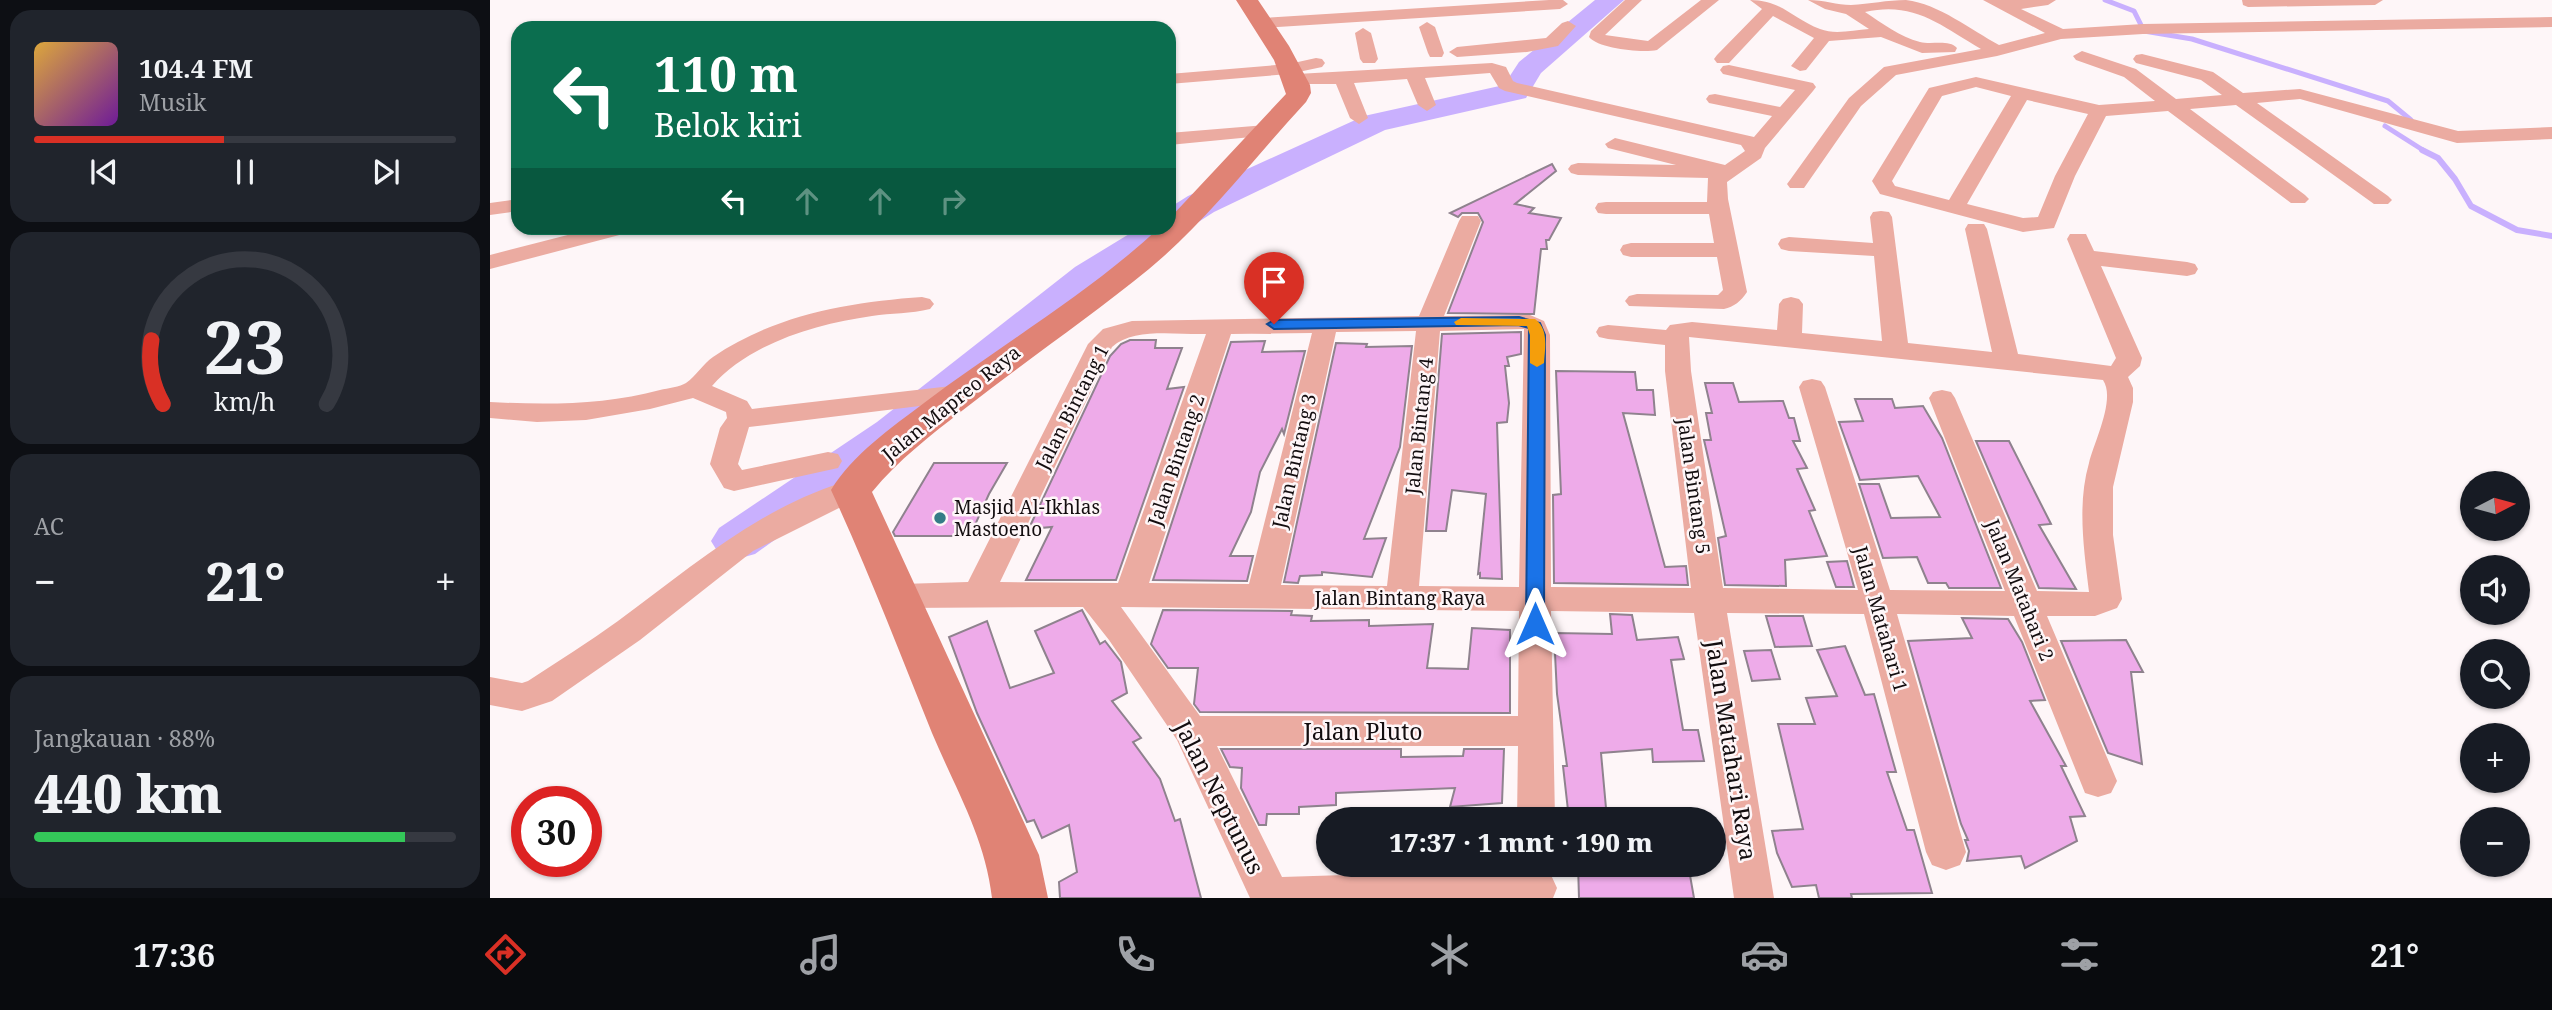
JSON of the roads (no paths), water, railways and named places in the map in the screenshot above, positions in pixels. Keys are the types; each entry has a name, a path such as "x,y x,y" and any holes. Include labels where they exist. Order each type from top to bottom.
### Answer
{"street":[{"path":"1634,0 1597,34 1597,37 1602,41 1651,46 1711,0"},
{"path":"1816,0 1831,7 1851,10 1885,3 1915,2 1997,51"},
{"path":"1991,0 2060,34"},
{"path":"2007,6 2048,0"},
{"path":"2248,2 2375,0"},
{"path":"1293,74 1255,11 1560,4"},
{"path":"1637,301 1724,302 1735,292 1719,208 1717,180 1754,154 1756,147 1807,87 1726,65 1765,4 1824,37 1876,33 1880,30"},
{"path":"1851,10 1880,30 1918,49 1943,49 1980,42"},
{"path":"1797,184 1855,102 1890,71 1997,51 2060,34 2143,29 2552,22"},
{"path":"1427,27 1429,54 1501,42 1552,42 1568,26"},
{"path":"1293,74 1314,64 1375,59 1363,33"},
{"path":"1800,66 1824,37"},
{"path":"2082,56 2130,73 2175,104 2298,199"},
{"path":"2142,59 2207,76 2381,200"},
{"path":"1176,79 1293,74 1343,78 1492,68 1500,71 1504,82 1511,87 1748,141 1756,147"},
{"name":"Jalan Mapreo Raya","path":"1176,227 1201,204 1299,93 1293,74"},
{"path":"1414,74 1427,105"},
{"path":"1343,78 1359,118"},
{"path":"1459,87 1504,82"},
{"path":"2099,111 2065,176 2046,223 2023,225 1887,190 1882,181 1935,92 1976,82 2099,111 2300,94 2457,137 2552,133"},
{"path":"1955,207 2022,93"},
{"path":"1715,99 1784,113"},
{"path":"1176,138 1266,131"},
{"path":"1615,144 1730,172"},
{"path":"1624,170 1642,150"},
{"path":"1578,169 1730,172"},
{"path":"490,209 511,206"},
{"path":"1606,208 1719,208"},
{"path":"1881,217 1896,350"},
{"name":"Jalan Bintang 4","path":"1402,597 1429,322 1470,221"},
{"path":"1976,229 2007,361"},
{"path":"490,262 592,235"},
{"name":"Jalan Mapreo Raya","path":"851,490 888,453 960,393 1140,260 1167,235"},
{"path":"1789,244 1885,250"},
{"path":"1608,332 1677,339 1679,330 1685,328 2096,370 2114,376 2127,366 2129,358 2082,248 2187,270"},
{"path":"1631,250 1727,250"},
{"path":"490,410 537,413 586,411 650,401 695,389 720,363 765,339 819,318 875,307 922,304"},
{"path":"1789,339 1791,304"},
{"path":"1222,325 1519,321 1535,326 1538,335 1536,807"},
{"name":"Jalan Bintang 3","path":"1262,598 1326,324"},
{"name":"Jalan Bintang 1","path":"978,594 1101,344 1112,334 1132,328 1222,325"},
{"name":"Jalan Bintang 2","path":"1129,596 1222,325"},
{"name":"Jalan Bintang 5","path":"1677,339 1678,371 1709,602"},
{"name":"Jalan Bintang Raya","path":"901,596 978,594 2095,604 2106,599 2099,549 2097,496 2101,469 2117,414 2120,391 2119,382 2114,376"},
{"name":"Jalan Matahari 1","path":"1812,387 1878,604 1946,852"},
{"path":"695,389 738,407 741,419"},
{"path":"828,461 734,481 724,464 734,428 741,419 960,393"},
{"name":"Jalan Matahari 2","path":"1942,398 2098,781"},
{"path":"490,691 522,697 540,691 628,631 742,543 789,517 851,490 901,596 959,736 1014,857 1020,898"},
{"name":"Jalan Neptunus","path":"1092,595 1121,631 1191,731 1271,898"},
{"name":"Jalan Matahari Raya","path":"1709,602 1754,898"},
{"name":"Jalan Pluto","path":"1191,731 1536,731"},
{"path":"1271,898 1537,883"}],"waterway":[{"path":"1176,220 1201,204 1375,123 1515,92 1529,68 1611,0"},
{"path":"2105,0 2134,11 2144,31 2192,39 2388,101 2411,120"},
{"path":"2385,126 2426,152"},
{"path":"2422,150 2426,152"},
{"path":"2426,152 2438,158 2455,179 2471,206 2517,230 2552,236"},
{"path":"737,541 893,433 1089,275 1153,235"}],"place":[{"name":"Masjid Al-Ikhlas Mastoeno","path":"940,518"}]}
